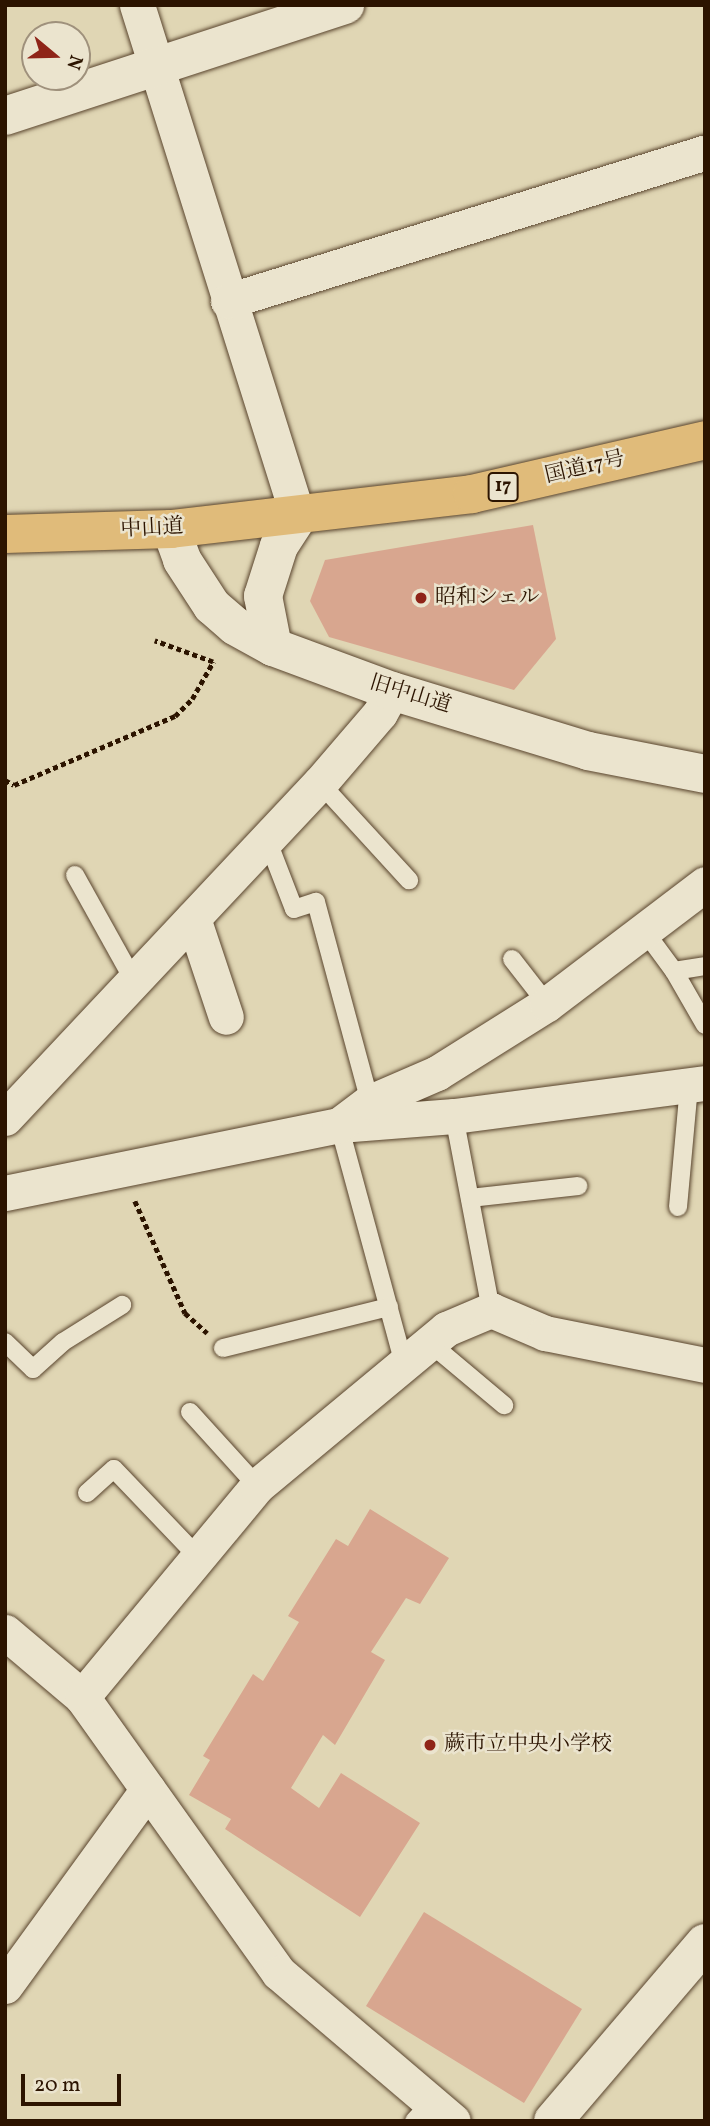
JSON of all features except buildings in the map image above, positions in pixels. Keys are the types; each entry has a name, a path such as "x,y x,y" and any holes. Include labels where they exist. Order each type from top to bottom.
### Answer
{"highway":[{"name":"国道17号","path":"298,517 472,494 705,440"},
{"name":"中山道","path":"5,534 171,529 298,517"}],"street":[{"path":"137,5 298,517 279,546 263,596 273,647"},
{"path":"5,116 345,5"},
{"path":"228,300 705,152"},
{"name":"旧中山道","path":"171,529 182,560 212,606 235,626 273,647 392,691 588,751 705,774"},
{"path":"5,1118 320,783 380,713 392,691"},
{"path":"339,1125 370,1102 437,1073 547,1004 705,884"},
{"path":"193,918 226,1017"},
{"path":"5,1194 339,1125 454,1116 697,1084"},
{"path":"82,1697 257,1486 446,1329 491,1310 545,1333 705,1365"},
{"path":"5,1632 82,1697 279,1973 433,2115"},
{"path":"5,1986 148,1789"},
{"path":"553,2121 705,1943"}],"lane":[{"path":"320,783 409,880"},
{"path":"267,839 294,909 316,902 370,1102"},
{"path":"75,875 134,981"},
{"path":"643,929 674,971 705,1025"},
{"path":"512,959 547,1004"},
{"path":"674,971 705,966"},
{"path":"678,1208 697,1084"},
{"path":"454,1116 491,1310"},
{"path":"339,1125 389,1307 417,1353 504,1405"},
{"path":"470,1198 578,1186"},
{"path":"5,1342 33,1369 63,1342 122,1305"},
{"path":"223,1348 389,1307"},
{"path":"190,1412 257,1486"},
{"path":"87,1493 114,1469 198,1558"}],"path":[{"path":"5,780 14,785 175,716 192,699 213,662 155,641"},
{"path":"121,1168 185,1313 223,1348"}],"place":[{"name":"昭和シェル","path":"421,598"},
{"name":"蕨市立中央小学校","path":"430,1745"}]}
